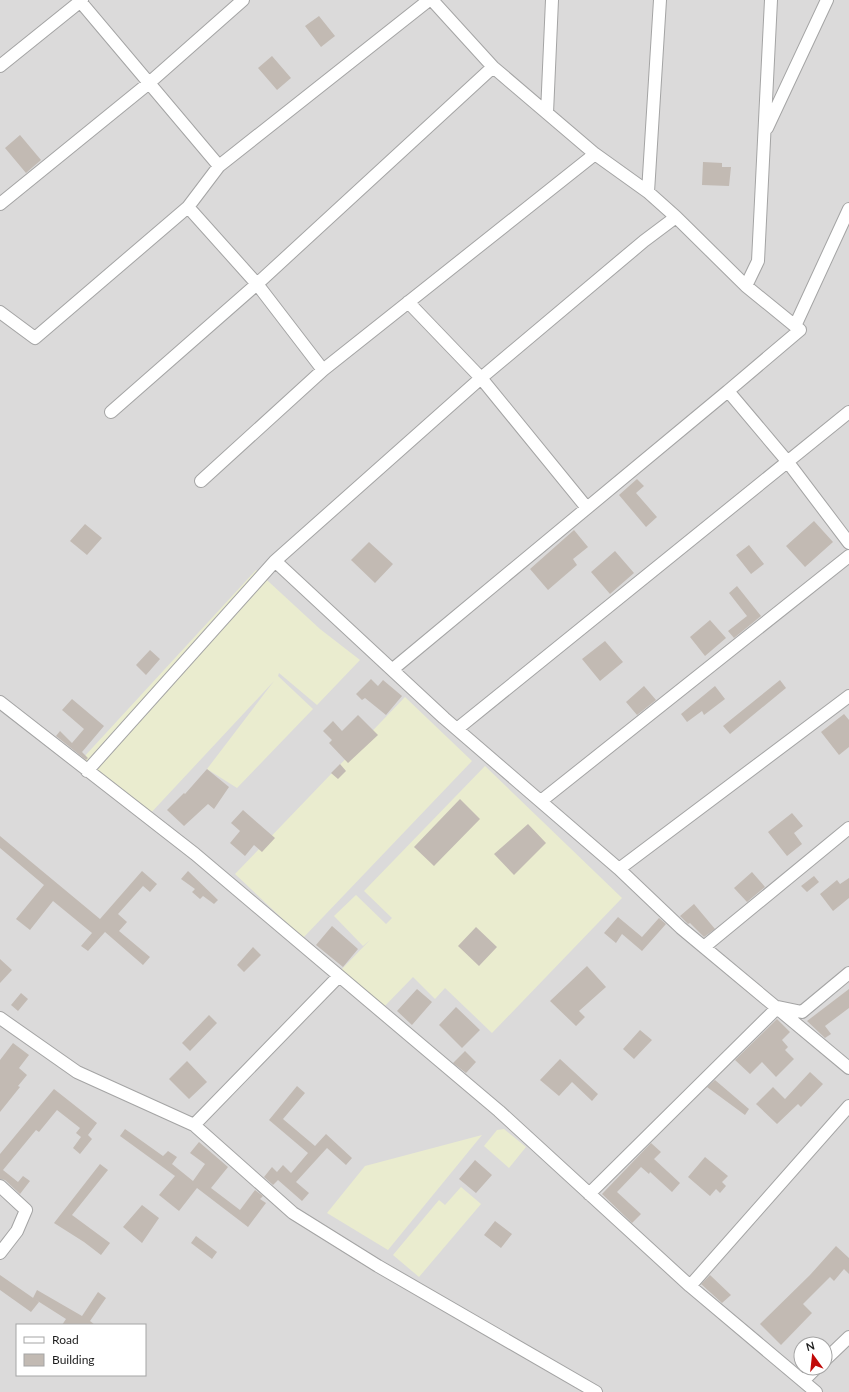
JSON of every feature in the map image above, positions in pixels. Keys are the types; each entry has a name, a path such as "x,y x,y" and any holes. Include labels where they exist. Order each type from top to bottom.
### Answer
{"street":[{"path":"0,66 80,0 219,166"},
{"path":"0,204 149,83 243,0"},
{"path":"0,312 35,338 188,207 219,166 429,0"},
{"path":"393,669 800,330 746,286 676,217 648,192 595,154 494,67 432,0"},
{"path":"547,113 552,0"},
{"path":"648,192 660,0"},
{"path":"746,286 758,262 771,0"},
{"path":"764,133 828,0"},
{"path":"112,412 257,284 494,67"},
{"path":"202,481 323,370 595,154"},
{"path":"188,207 257,284 323,370"},
{"path":"795,326 849,209"},
{"path":"87,771 275,561 481,378 644,241 676,217"},
{"path":"408,302 481,378 587,508"},
{"path":"728,391 787,461 849,542"},
{"path":"457,729 849,412"},
{"path":"541,801 849,556"},
{"path":"275,561 457,729 619,869 704,947 849,1068"},
{"path":"619,869 849,696"},
{"path":"0,702 195,854 499,1112 690,1286 816,1392"},
{"path":"704,947 849,828"},
{"path":"778,1008 802,1012 849,973"},
{"path":"194,1125 339,976"},
{"path":"589,1194 778,1008"},
{"path":"0,1018 77,1072 194,1125 293,1213 378,1266 596,1392"},
{"path":"690,1286 849,1106"},
{"path":"0,1186 26,1210 17,1232 0,1253"},
{"path":"833,1352 849,1337"},
{"path":"803,1381 808,1376"}],"shaded area":[{"path":"0,0 849,0 849,1392 0,1392"}],"green space":[{"path":"256,570 320,629 360,660 317,705 279,673 278,676 313,709 237,788 207,769 274,681 148,816 83,758"},
{"path":"405,697 472,761 303,938 235,874"},
{"path":"485,766 622,898 492,1033 445,988 435,999 413,977 380,1011 339,972 370,940 363,946 334,916 356,895 386,924 392,918 364,891"},
{"path":"504,1129 526,1147 509,1168 484,1146 497,1130"},
{"path":"482,1135 388,1250 327,1213 365,1166"},
{"path":"461,1187 481,1204 419,1277 393,1255 439,1200 445,1205"}],"building":[{"path":"319,16 335,36 321,47 305,26"},
{"path":"272,56 291,78 277,90 258,68"},
{"path":"20,135 41,160 26,173 5,148"},
{"path":"703,162 722,163 722,167 731,167 729,186 702,185"},
{"path":"637,479 644,486 636,493 657,517 646,527 619,495"},
{"path":"814,521 833,542 805,567 786,546"},
{"path":"85,524 102,538 87,555 70,541"},
{"path":"574,530 588,547 573,559 577,565 548,590 530,569"},
{"path":"369,542 393,564 375,583 351,560"},
{"path":"749,545 764,564 751,574 736,555"},
{"path":"615,551 634,573 610,594 591,572"},
{"path":"737,586 761,616 734,638 728,631 747,616 729,593"},
{"path":"710,620 726,638 705,656 690,637"},
{"path":"605,641 623,662 600,681 582,659"},
{"path":"150,650 160,659 146,675 136,665"},
{"path":"371,679 378,686 383,680 402,696 386,715 365,698 362,700 356,694"},
{"path":"780,680 786,688 730,734 723,726"},
{"path":"644,686 656,700 637,715 626,702"},
{"path":"715,686 725,699 704,715 702,711 687,722 681,714"},
{"path":"72,699 104,726 82,752 88,758 86,760 56,736 60,731 72,743 84,729 62,710"},
{"path":"844,714 849,720 849,747 839,755 821,732"},
{"path":"358,715 378,735 348,763 329,743 332,740 323,731 333,721 342,731"},
{"path":"340,764 346,771 338,779 331,773"},
{"path":"207,769 229,787 214,809 208,804 184,826 167,810 184,793 185,794"},
{"path":"460,799 480,819 434,866 414,847"},
{"path":"243,810 275,838 262,852 254,845 245,856 230,843 240,831 231,823"},
{"path":"792,813 803,826 794,833 802,844 787,856 768,832"},
{"path":"528,824 546,843 514,875 494,854"},
{"path":"0,836 100,919 142,871 157,884 150,892 143,886 118,914 127,922 119,931 150,957 143,965 105,932 88,951 81,946 92,933 53,901 30,930 16,919 44,885 0,848"},
{"path":"188,871 218,900 214,904 203,896 200,899 192,892 195,889 181,879"},
{"path":"752,872 765,887 747,902 734,888"},
{"path":"814,876 819,882 807,892 801,886"},
{"path":"849,878 849,898 833,911 820,894 837,880 840,884"},
{"path":"694,904 715,929 704,937 690,923 688,924 680,916"},
{"path":"618,917 642,937 659,918 666,924 642,951 622,934 616,943 604,933"},
{"path":"332,926 358,949 343,967 316,945"},
{"path":"476,927 497,947 479,966 458,946"},
{"path":"253,947 261,955 244,972 237,965"},
{"path":"0,959 12,970 0,983"},
{"path":"587,966 606,987 579,1011 585,1017 576,1026 550,1001"},
{"path":"417,989 432,1002 412,1025 397,1011"},
{"path":"849,989 849,1008 825,1026 831,1034 825,1038 807,1021"},
{"path":"21,993 28,999 18,1011 11,1005"},
{"path":"456,1007 480,1030 462,1048 439,1025"},
{"path":"209,1015 217,1023 190,1051 182,1043"},
{"path":"777,1019 790,1032 782,1040 788,1047 785,1050 794,1059 776,1077 762,1062 750,1074 735,1060"},
{"path":"640,1030 652,1040 634,1059 623,1049"},
{"path":"13,1043 29,1055 19,1068 27,1075 18,1086 20,1087 0,1112 0,1060"},
{"path":"465,1051 476,1062 466,1073 453,1063"},
{"path":"560,1059 598,1094 592,1101 572,1082 559,1096 540,1080"},
{"path":"187,1061 207,1082 189,1099 169,1079"},
{"path":"810,1072 823,1084 801,1107 798,1104 777,1124 756,1104 773,1087 785,1099"},
{"path":"715,1080 749,1109 745,1115 707,1087"},
{"path":"297,1086 305,1093 283,1119 315,1146 326,1134 352,1158 346,1165 327,1148 296,1182 309,1193 302,1201 278,1180 273,1185 264,1177 272,1167 277,1172 283,1165 291,1173 308,1153 269,1120"},
{"path":"54,1089 97,1123 88,1135 92,1139 80,1154 73,1148 81,1137 76,1133 80,1128 57,1110 39,1132 36,1130 3,1170 18,1182 23,1176 30,1181 20,1194 5,1180 0,1179 0,1154"},
{"path":"125,1129 163,1156 168,1151 177,1157 172,1164 193,1181 205,1164 190,1153 199,1142 228,1167 211,1188 240,1210 255,1190 263,1196 260,1199 266,1203 248,1227 197,1188 179,1211 159,1195 175,1176 120,1136"},
{"path":"651,1143 661,1152 654,1159 680,1183 672,1192 650,1172 649,1174 641,1167 617,1192 641,1214 632,1223 602,1194"},
{"path":"705,1157 728,1176 722,1182 726,1186 720,1193 716,1189 710,1196 688,1177"},
{"path":"475,1160 492,1175 476,1193 459,1179"},
{"path":"100,1164 108,1170 72,1215 110,1243 101,1255 54,1223"},
{"path":"142,1205 159,1218 142,1243 123,1227"},
{"path":"495,1221 512,1234 501,1248 484,1235"},
{"path":"196,1236 217,1252 212,1259 191,1243"},
{"path":"836,1246 849,1258 849,1274 844,1269 834,1281 830,1277 803,1304 812,1313 781,1345 760,1324 810,1275"},
{"path":"0,1275 39,1302 31,1312 0,1290"},
{"path":"710,1275 731,1295 722,1303 701,1284"},
{"path":"37,1290 82,1316 98,1292 106,1298 90,1321 94,1324 63,1324 66,1319 33,1298"}]}
